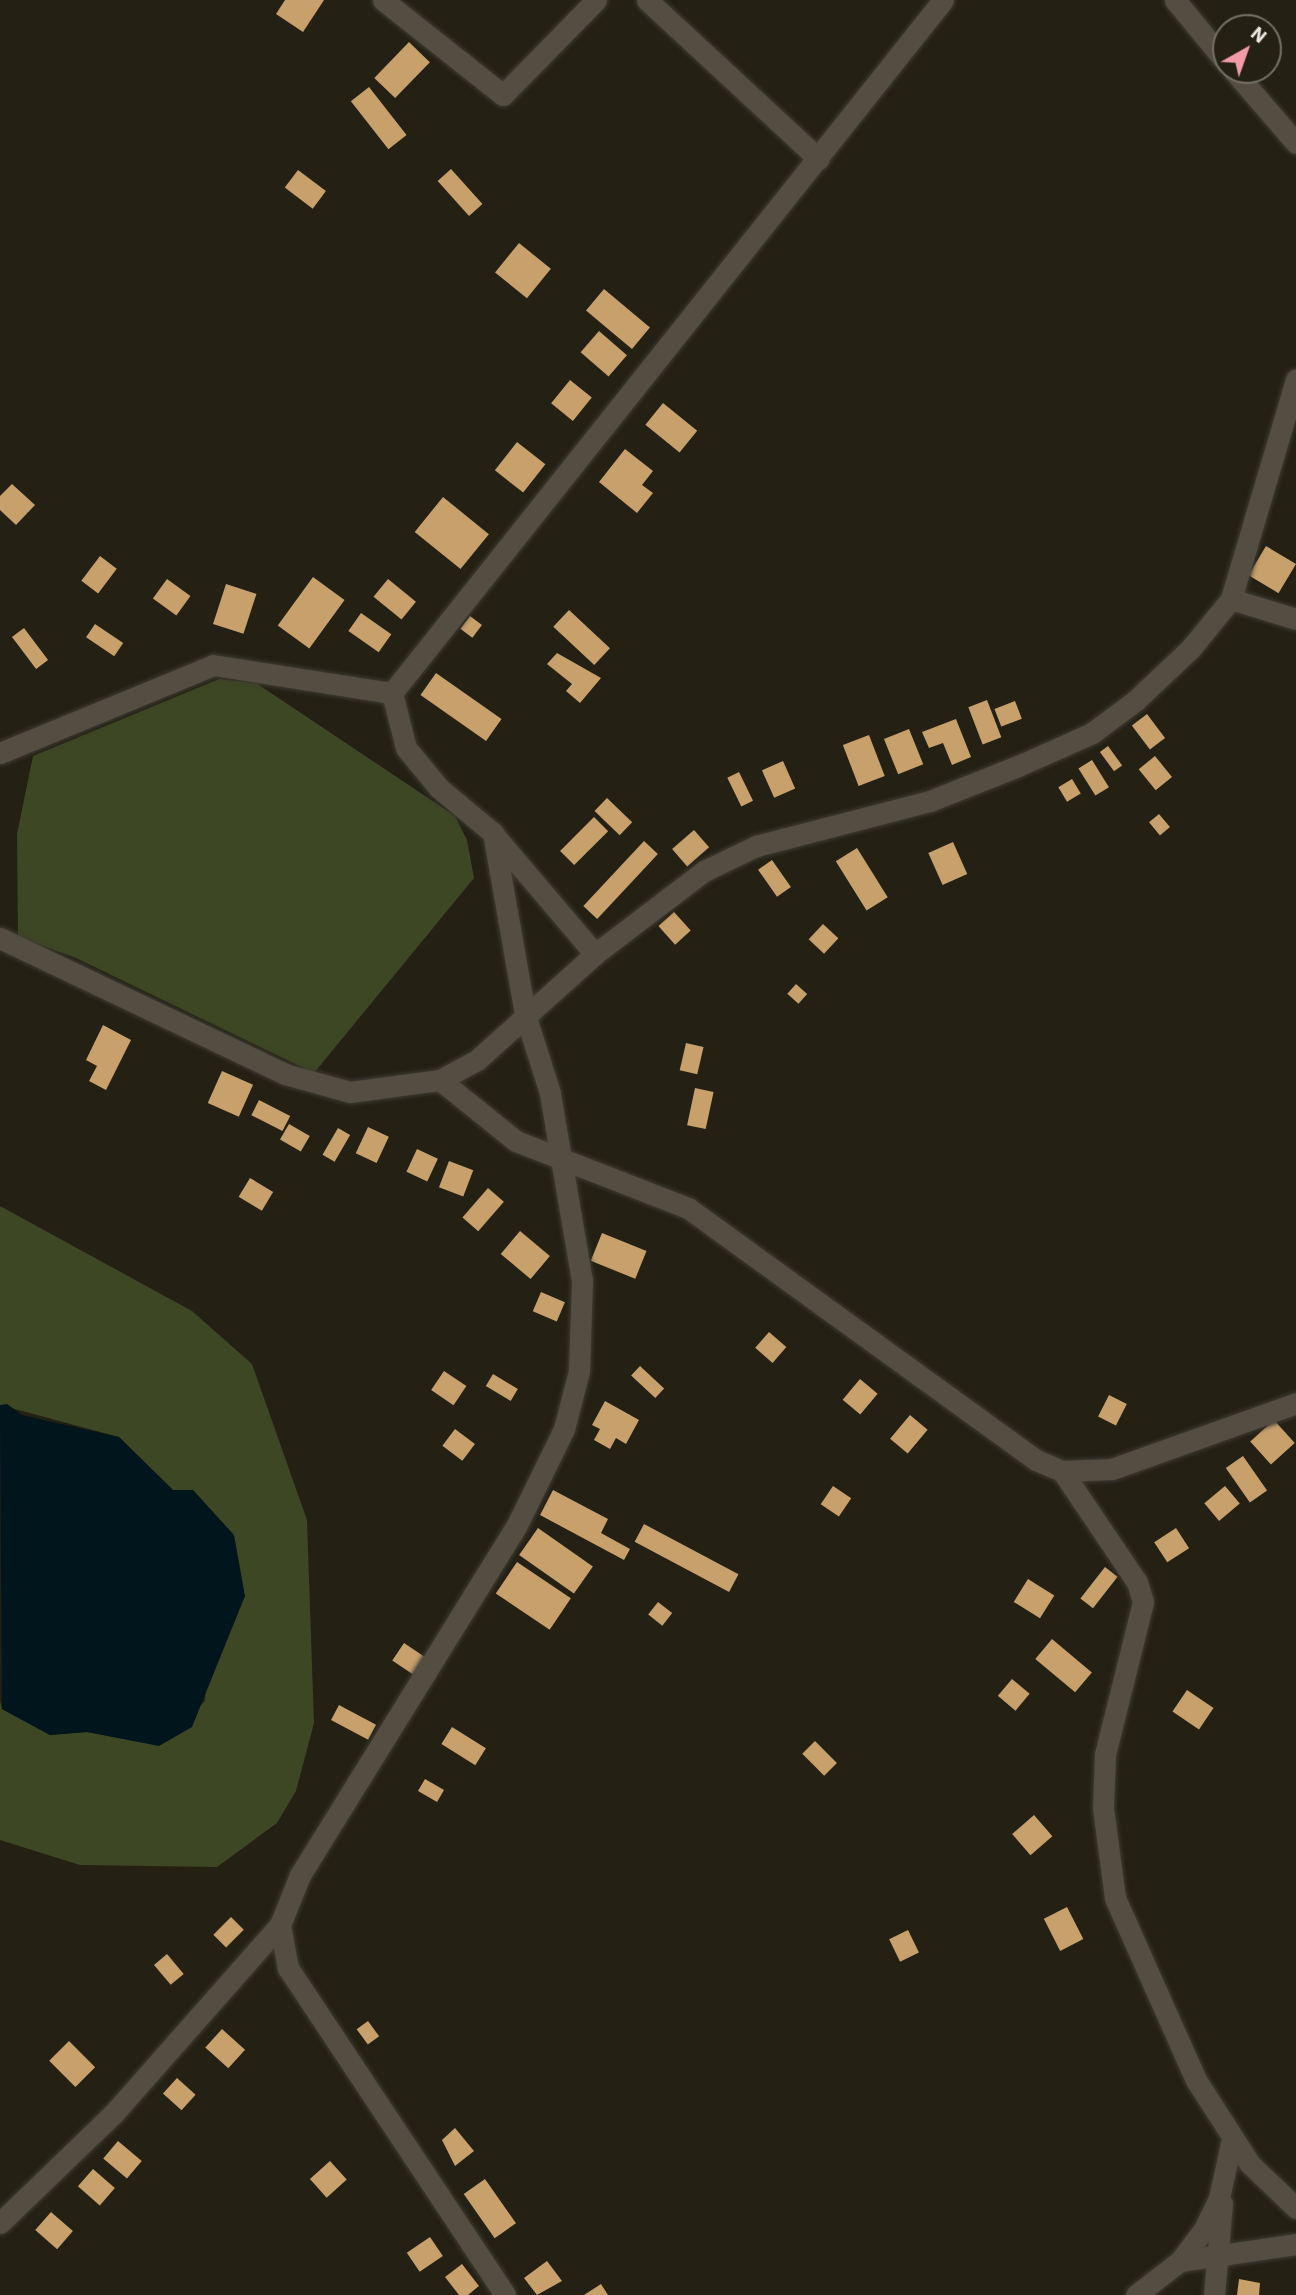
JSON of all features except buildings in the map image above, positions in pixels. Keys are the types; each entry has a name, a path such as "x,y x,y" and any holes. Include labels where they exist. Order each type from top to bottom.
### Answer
{"street":[{"path":"383,0 503,95 596,0"},
{"path":"647,0 819,159"},
{"path":"392,693 943,0"},
{"path":"1175,0 1212,45"},
{"path":"1245,84 1296,143"},
{"path":"0,938 285,1074 350,1092 440,1080 477,1060 525,1014 595,954 704,871 757,846 930,801 1092,733 1191,648 1231,599 1296,379"},
{"path":"1231,599 1296,620"},
{"path":"0,753 213,665 392,693"},
{"path":"392,693 407,748 439,788 493,833 595,954"},
{"path":"0,2223 114,2113 280,1925 300,1875 516,1527 564,1429 579,1371 582,1281 550,1093 525,1014 493,833"},
{"path":"440,1080 516,1141 561,1161 628,1180 688,1208 1036,1460 1062,1471 1112,1469 1296,1403"},
{"path":"1062,1471 1137,1582 1143,1602 1105,1754 1103,1808 1115,1898 1196,2080 1232,2139 1296,2208"},
{"path":"280,1925 288,1968 505,2295"},
{"path":"1214,2295 1225,2177 1232,2139"},
{"path":"1136,2295 1180,2261 1212,2214 1225,2177"},
{"path":"1180,2261 1296,2244"}],"green space":[{"path":"219,679 256,683 455,816 467,840 474,878 314,1073 76,958 18,937 17,834 33,756"},
{"path":"0,1206 192,1311 252,1364 307,1520 314,1723 296,1791 277,1823 217,1867 80,1865 0,1840 0,1701 2,1709 50,1735 87,1732 159,1745 205,1701 206,1680 245,1596 173,1490 119,1437 0,1405"}],"water":[{"path":"7,1404 22,1415 119,1437 173,1490 193,1490 234,1535 245,1596 192,1727 159,1746 87,1732 50,1735 2,1709 0,1405"}]}
